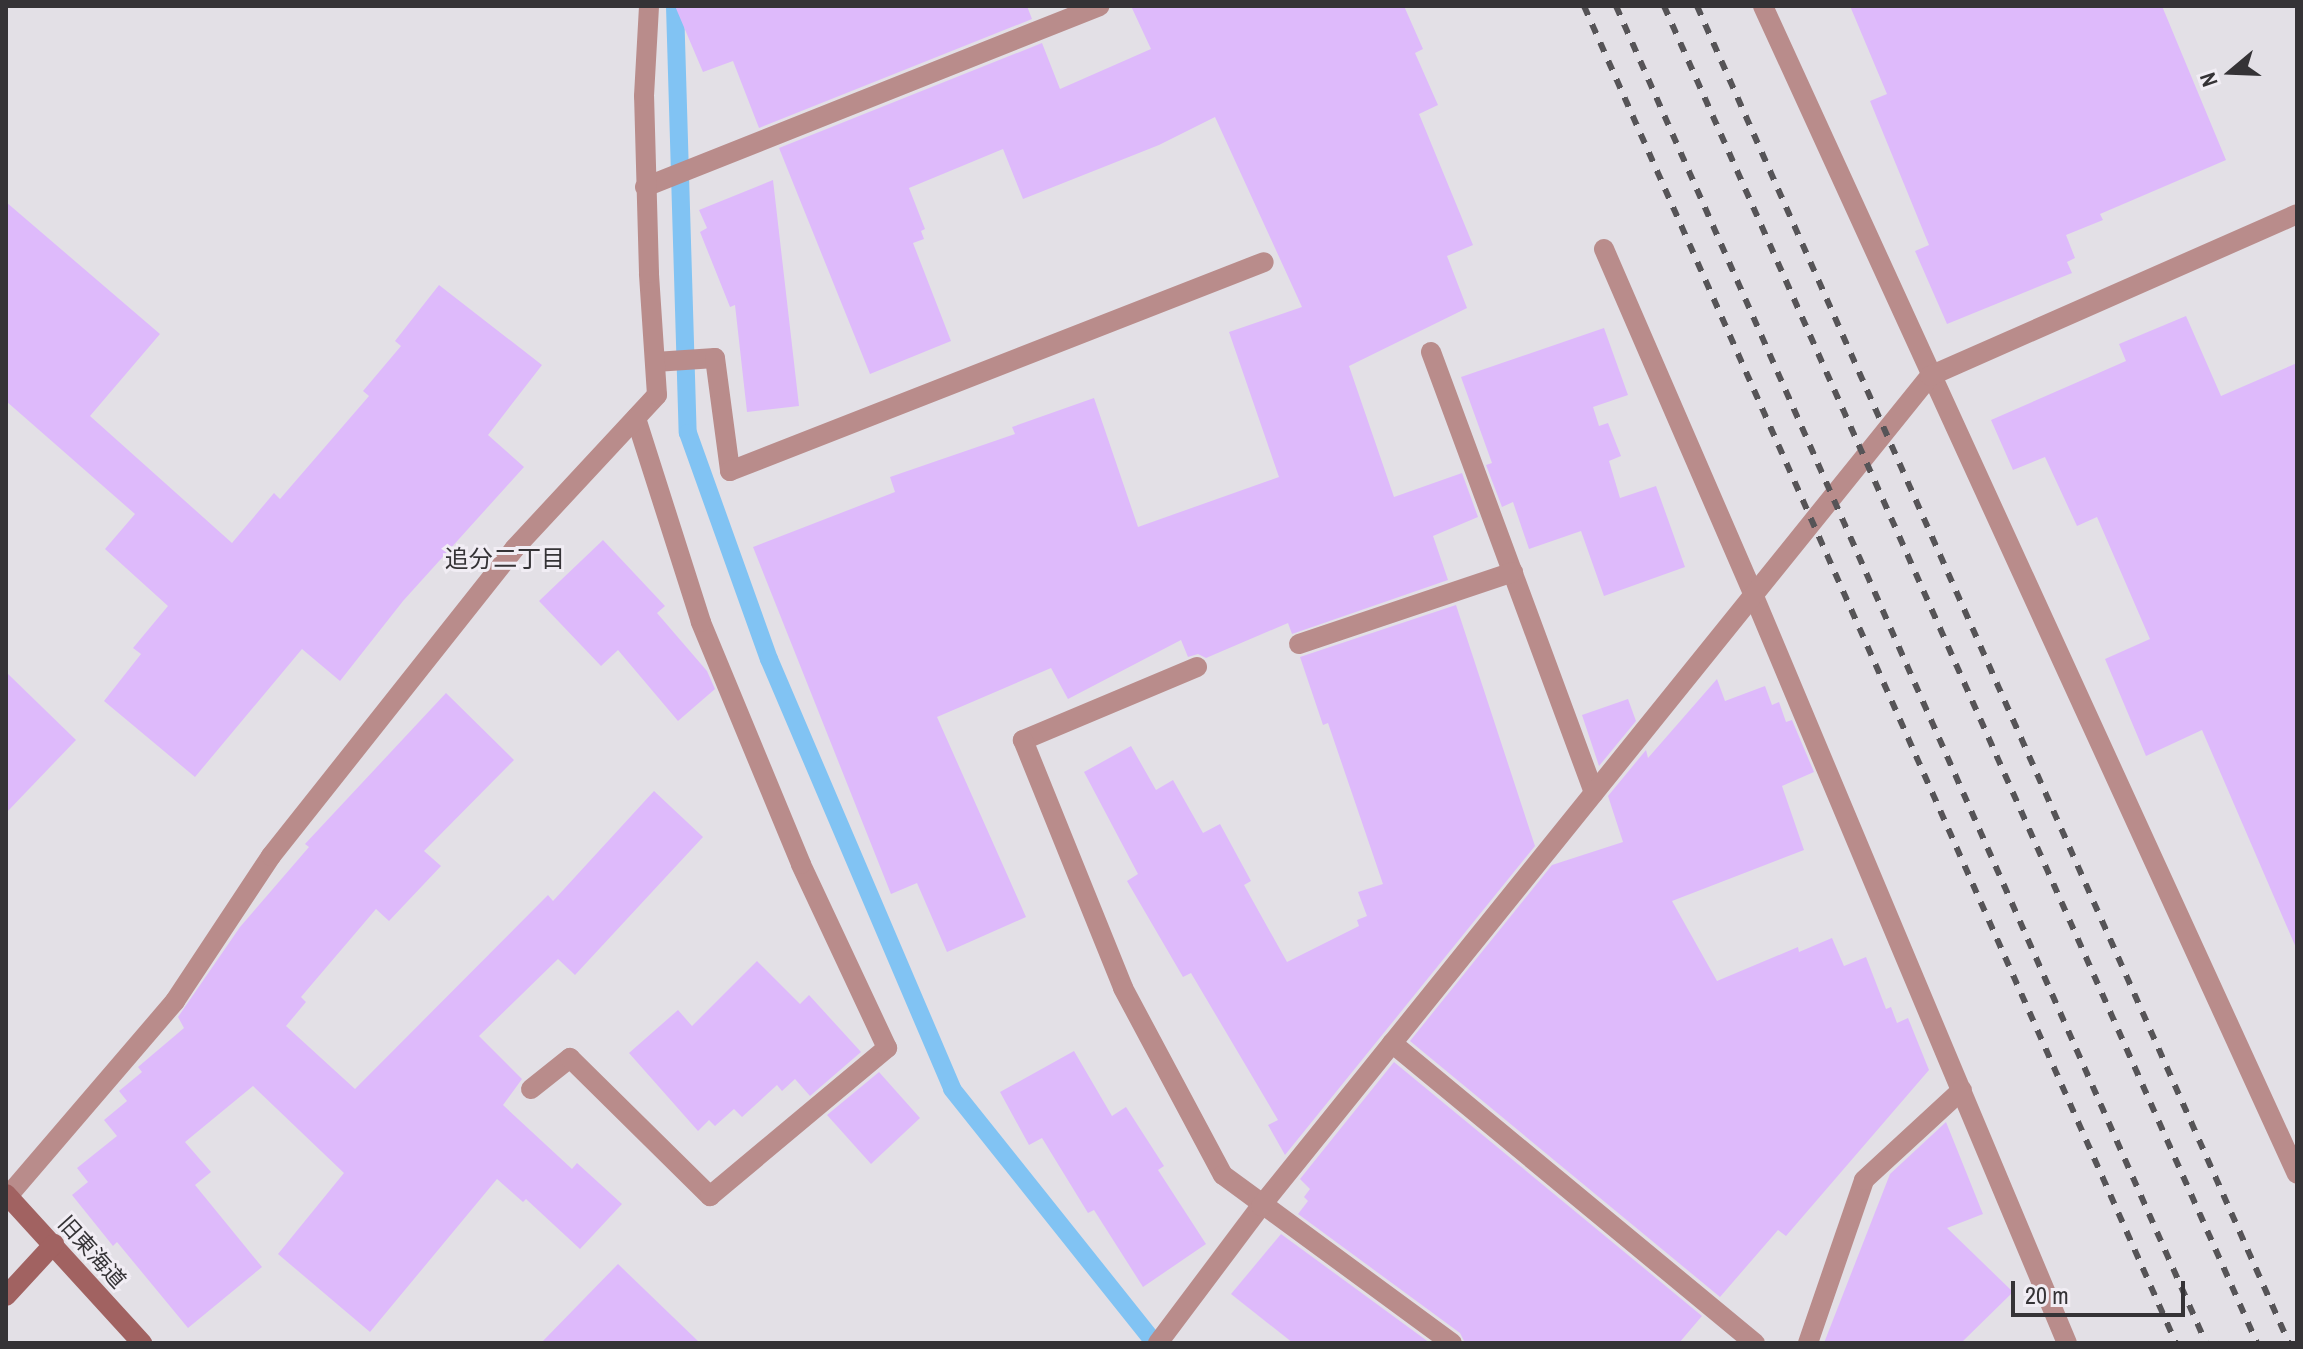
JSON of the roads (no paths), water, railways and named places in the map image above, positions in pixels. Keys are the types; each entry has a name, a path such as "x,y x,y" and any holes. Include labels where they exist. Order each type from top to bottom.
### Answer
{"street":[{"path":"7,1195 175,1001 271,856 514,549 657,395 645,187 644,96 649,6"},
{"path":"645,187 1099,6"},
{"path":"1763,6 2297,1174"},
{"path":"1158,1343 1261,1206 1930,376 2297,214"},
{"path":"1604,249 1753,594 2067,1343"},
{"path":"655,362 715,358 730,471 1264,262"},
{"path":"1431,352 1594,793"},
{"path":"531,1089 570,1058 710,1196 887,1048 801,864 701,622 636,418"},
{"path":"1299,644 1513,572"},
{"path":"1197,667 1023,740 1123,988 1223,1175 1261,1206 1452,1343"},
{"path":"1392,1043 1755,1343"},
{"path":"1808,1343 1864,1180 1962,1090"},
{"name":"旧東海道","path":"7,1195 142,1343"},
{"path":"6,1296 54,1244"}],"waterway":[{"path":"675,6 688,433 769,659 952,1089 1155,1343"}],"railway":[{"path":"1584,6 2176,1343"},
{"path":"1616,6 2206,1343"},
{"path":"1664,6 2257,1343"},
{"path":"1697,6 2289,1343"}],"district":[{"name":"追分二丁目","path":"505,559"}]}
